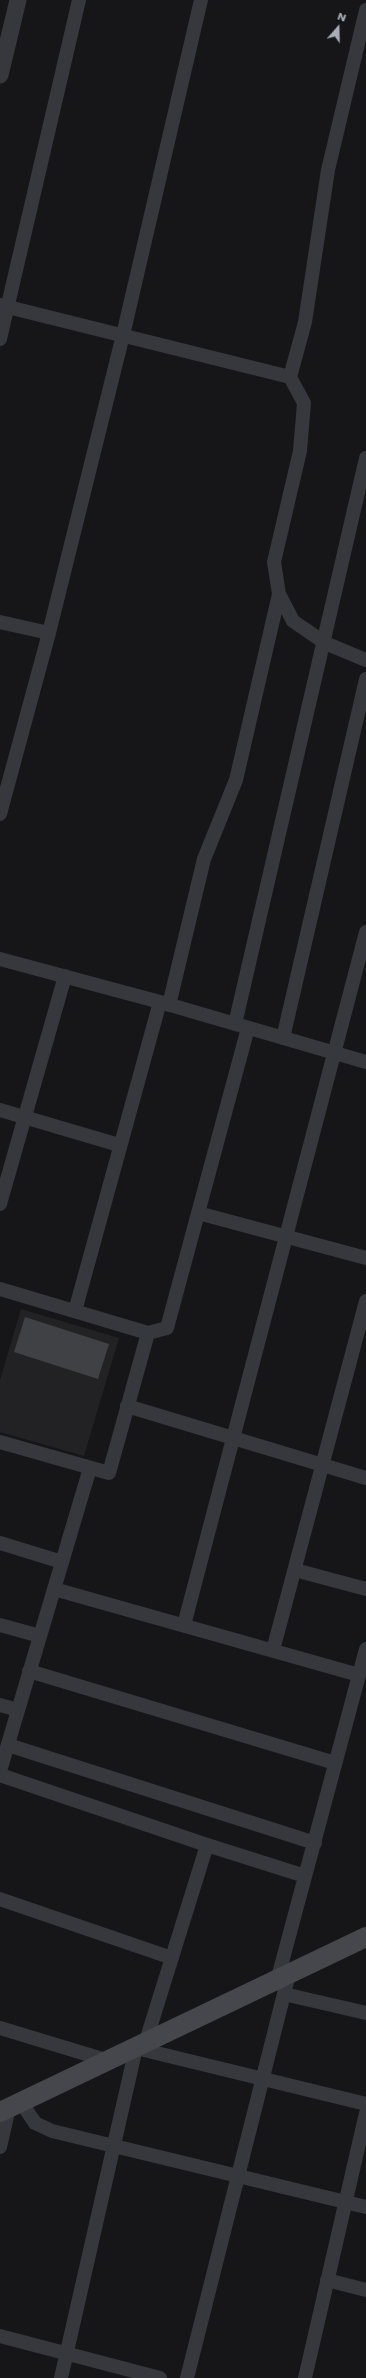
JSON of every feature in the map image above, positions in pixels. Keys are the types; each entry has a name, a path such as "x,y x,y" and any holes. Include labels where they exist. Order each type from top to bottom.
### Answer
{"main road":[{"path":"10,2107 140,2046 283,1983 366,1937"}],"street":[{"path":"0,75 18,0"},
{"path":"0,339 4,306 79,0"},
{"path":"0,814 50,633 123,335 201,0"},
{"path":"366,10 328,170 305,322 290,377 304,403 300,451 274,562 279,594 293,621 325,643 366,660"},
{"path":"4,306 290,377"},
{"path":"0,1289 148,1333 167,1328 198,1213 242,1026 366,458"},
{"path":"75,1311 120,1145 165,1003 204,859 236,780 279,594"},
{"path":"0,622 50,633"},
{"path":"283,1038 366,679"},
{"path":"184,1625 366,932"},
{"path":"0,959 165,1003 366,1062"},
{"path":"0,1204 65,976"},
{"path":"0,1110 120,1145"},
{"path":"198,1213 366,1258"},
{"path":"273,1650 366,1301"},
{"path":"0,1442 109,1473 148,1333"},
{"path":"127,1406 366,1478"},
{"path":"0,1771 90,1468"},
{"path":"0,1543 62,1562"},
{"path":"295,1570 366,1589"},
{"path":"54,1589 359,1674"},
{"path":"0,1624 40,1636"},
{"path":"187,2378 262,2079 305,1876 366,1649"},
{"path":"29,1671 336,1763"},
{"path":"0,1705 18,1710"},
{"path":"8,1745 315,1843"},
{"path":"0,1774 207,1845 305,1876"},
{"path":"61,2378 114,2146 140,2046 172,1958 207,1845"},
{"path":"0,1899 172,1958"},
{"path":"283,1983 366,2013"},
{"path":"0,2028 109,2061"},
{"path":"140,2046 262,2079 366,2104"},
{"path":"0,2147 10,2107 35,2123 52,2131 366,2207"},
{"path":"304,2378 366,2113"},
{"path":"327,2280 366,2290"},
{"path":"0,2336 160,2378"}],"shaded area":[{"path":"21,1309 119,1338 84,1456 0,1432 0,1380"}],"building":[{"path":"25,1317 109,1344 98,1379 14,1352"}]}
